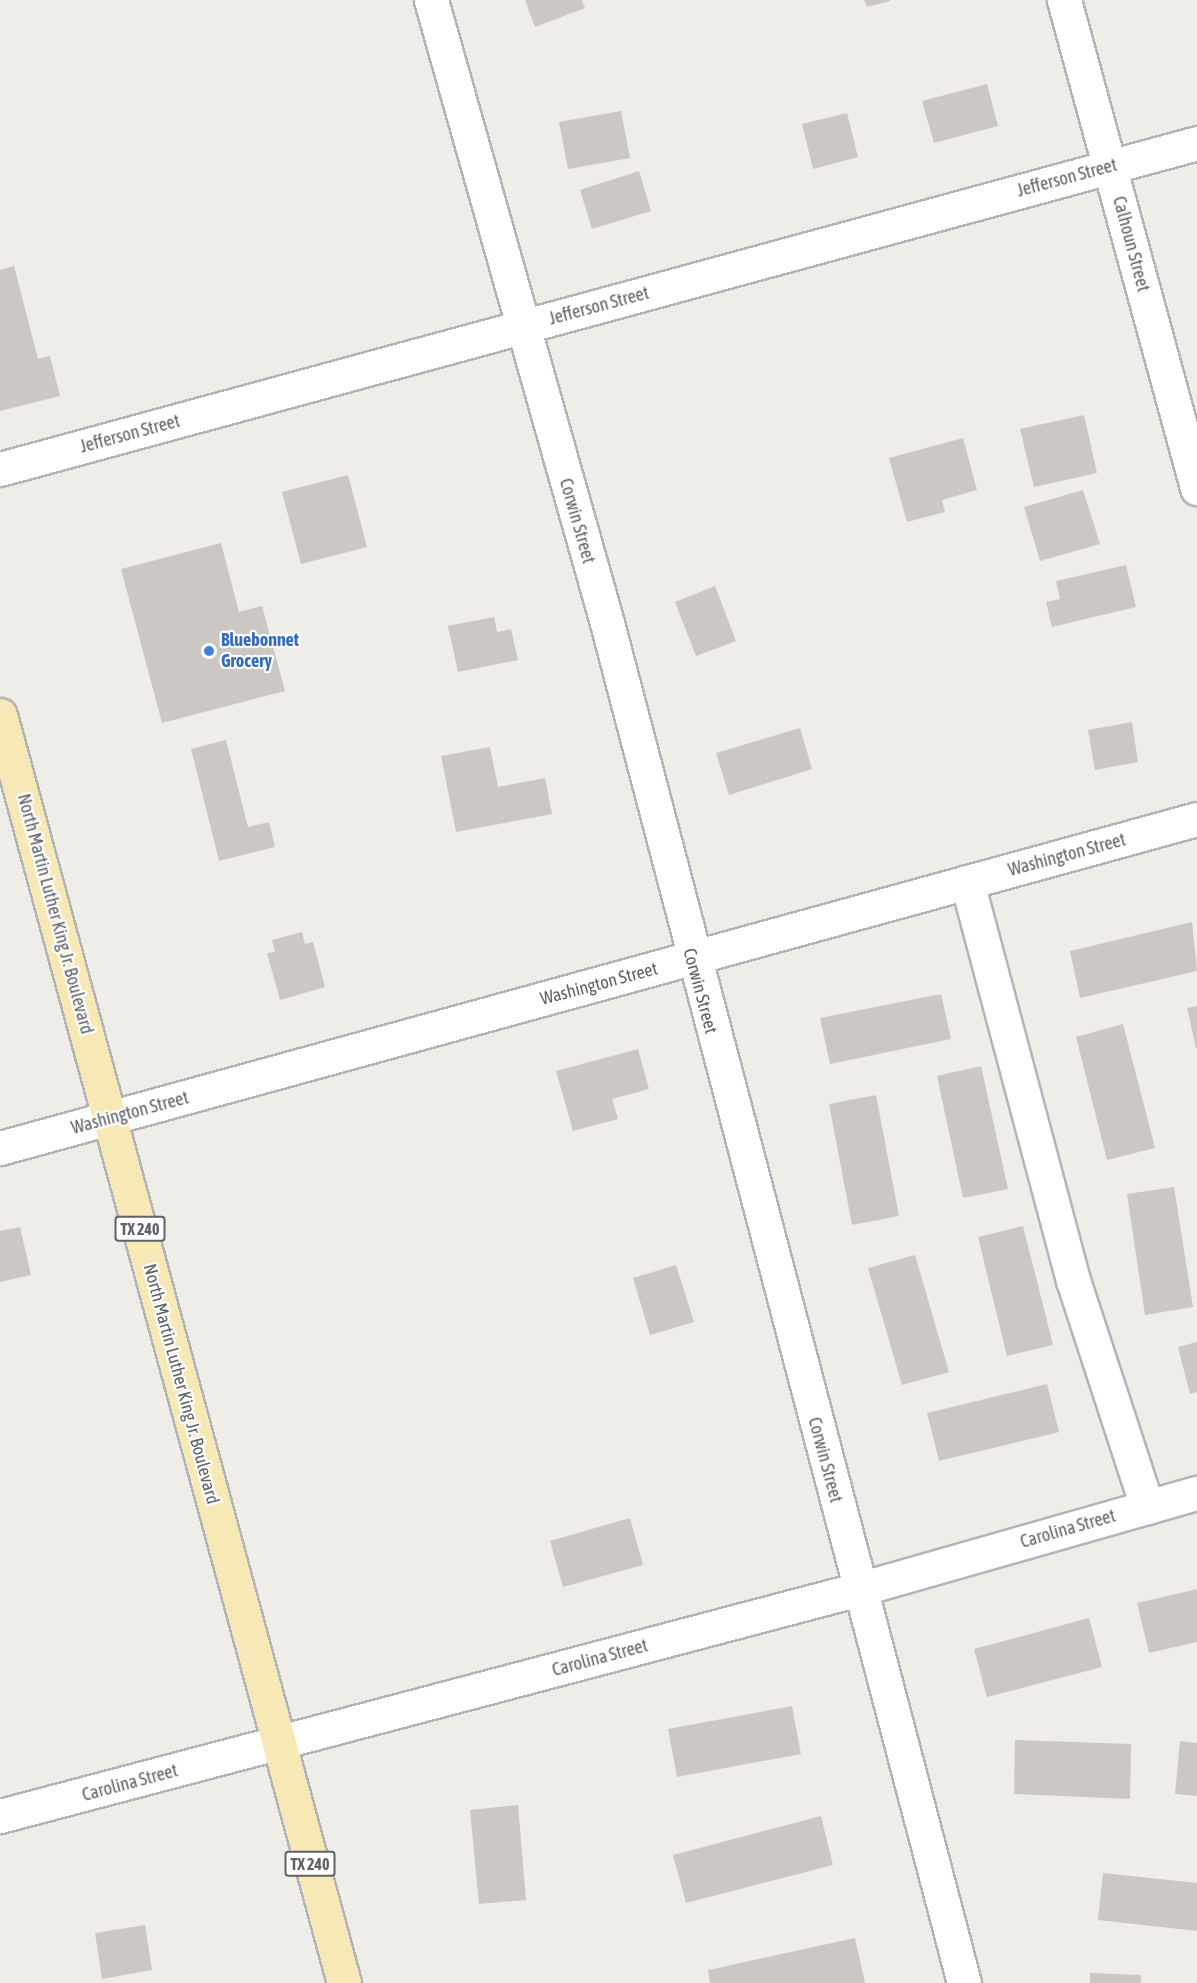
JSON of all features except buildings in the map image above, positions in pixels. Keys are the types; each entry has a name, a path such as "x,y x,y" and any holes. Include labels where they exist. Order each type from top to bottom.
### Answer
{"main road":[{"name":"North Martin Luther King Jr. Boulevard","path":"0,715 111,1119 276,1744 344,1983"}],"street":[{"name":"Corwin Street","path":"431,0 607,622 692,959 964,1983"},
{"name":"Calhoun Street","path":"1064,0 1197,488"},
{"name":"Jefferson Street","path":"0,469 1197,143"},
{"name":"Washington Street","path":"0,1148 1197,819"},
{"path":"967,882 1073,1280 1147,1507"},
{"name":"Carolina Street","path":"0,1816 859,1589 1197,1493"}],"place":[{"name":"Bluebonnet Grocery","path":"209,651"}]}
